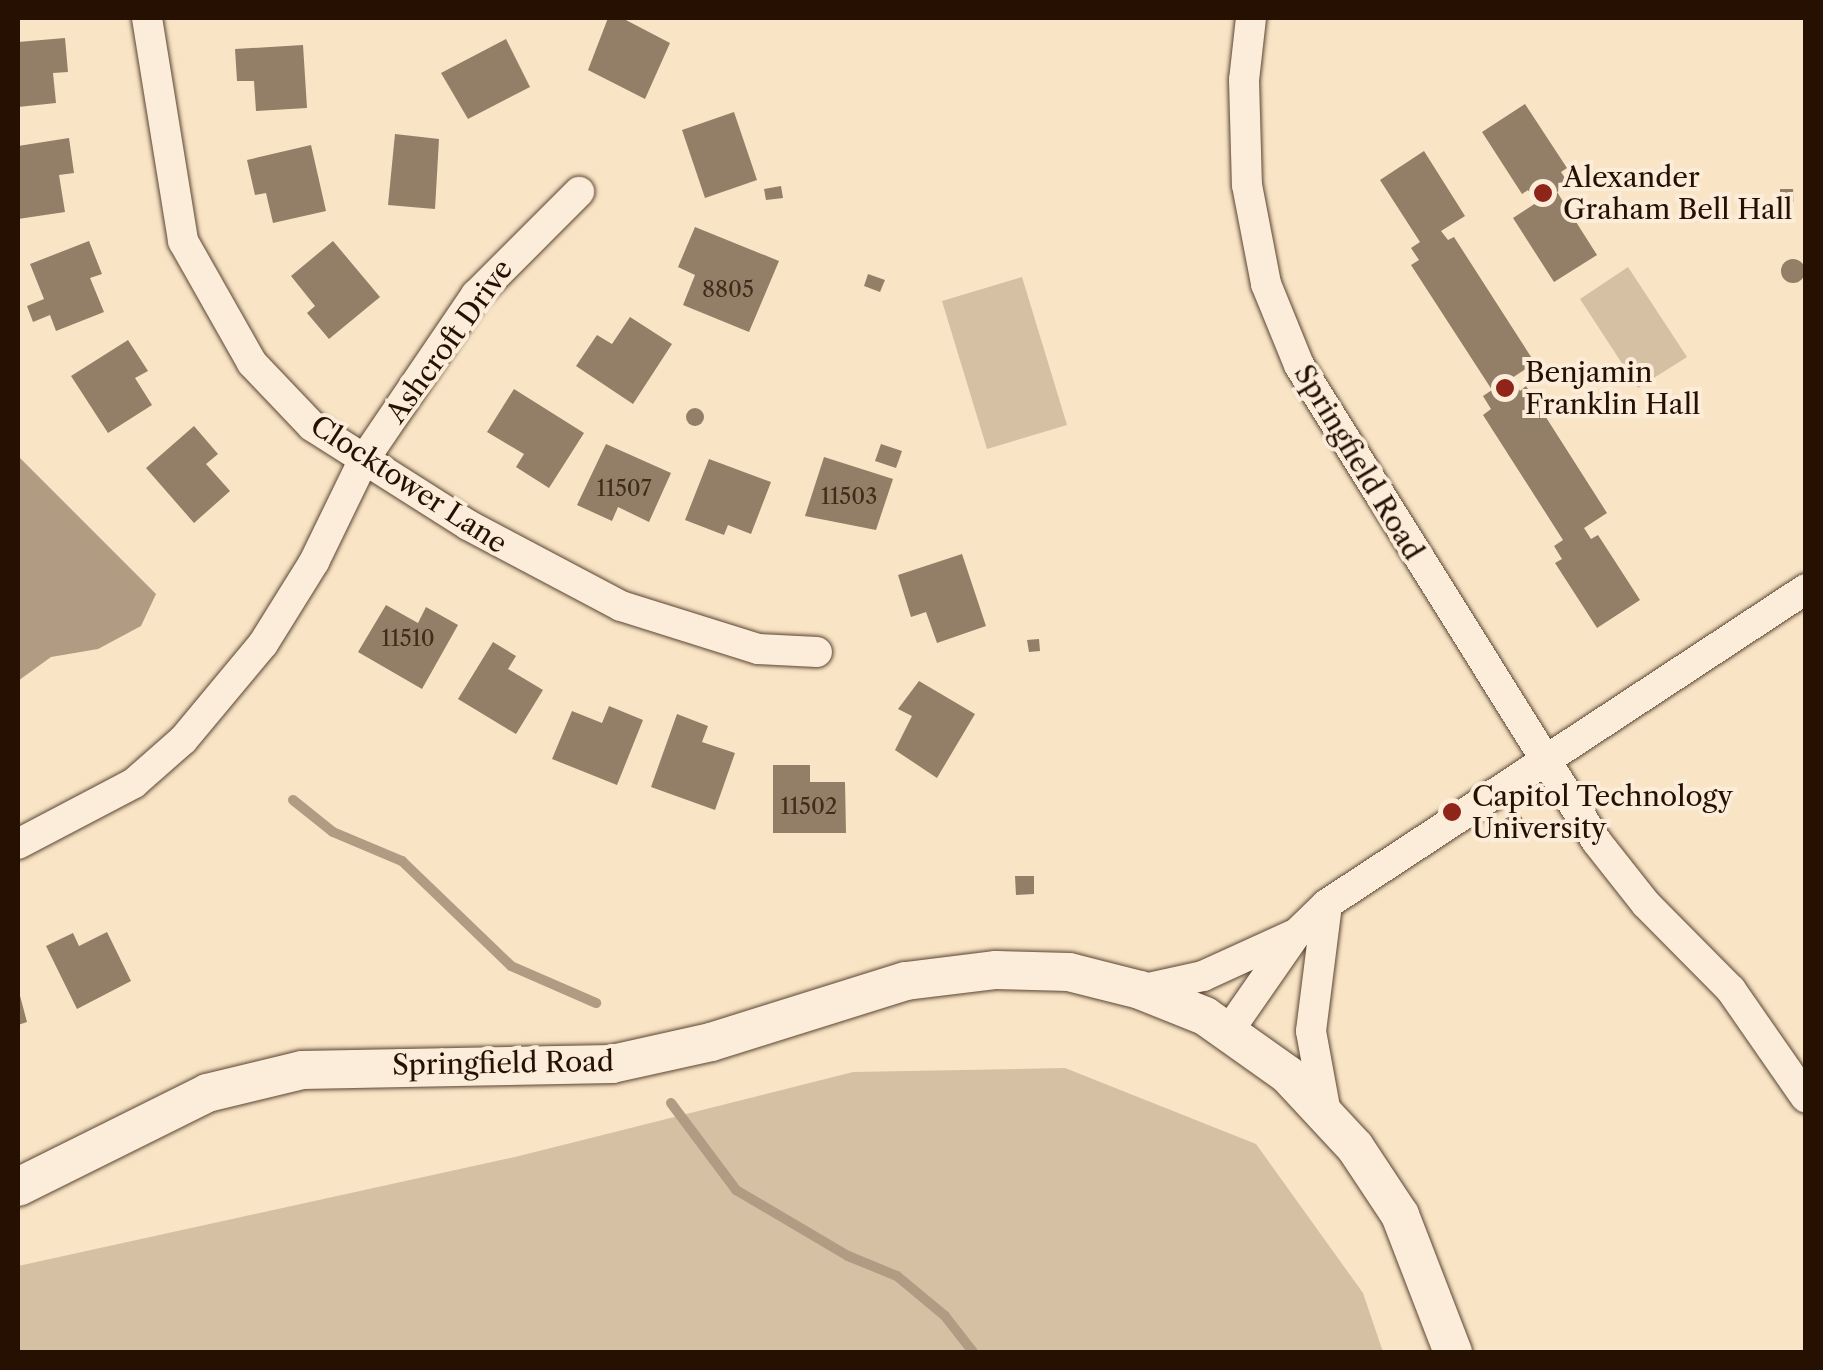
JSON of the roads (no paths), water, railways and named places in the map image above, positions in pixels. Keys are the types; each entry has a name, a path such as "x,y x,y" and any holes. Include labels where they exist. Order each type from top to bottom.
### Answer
{"street":[{"name":"Clocktower Lane","path":"147,18 183,240 212,301 252,362 288,401 363,461 620,606 758,649 817,652"},
{"name":"Springfield Road","path":"1252,18 1244,80 1247,185 1276,311 1321,407 1622,877 1730,990 1806,1098"},
{"name":"Ashcroft Drive","path":"18,844 134,782 183,740 263,644 314,562 363,461 503,261 579,192"},
{"path":"1230,1029 1296,934 1328,904 1806,589"},
{"path":"1326,1113 1311,1031 1328,904"},
{"path":"1140,990 1202,976 1296,934"},
{"name":"Springfield Road","path":"18,1187 208,1093 302,1070 404,1063 612,1064 953,973 1034,968 1140,990 1230,1029 1326,1113 1400,1214 1452,1352"}],"waterway":[{"path":"293,800 333,832 402,861 511,966 596,1003"},
{"path":"671,1103 736,1190 848,1256 897,1276 945,1316 973,1352"}],"place":[{"name":"Alexander Graham Bell Hall","path":"1543,193"},
{"name":"Benjamin Franklin Hall","path":"1505,388"},
{"name":"Capitol Technology University","path":"1452,812"}]}
